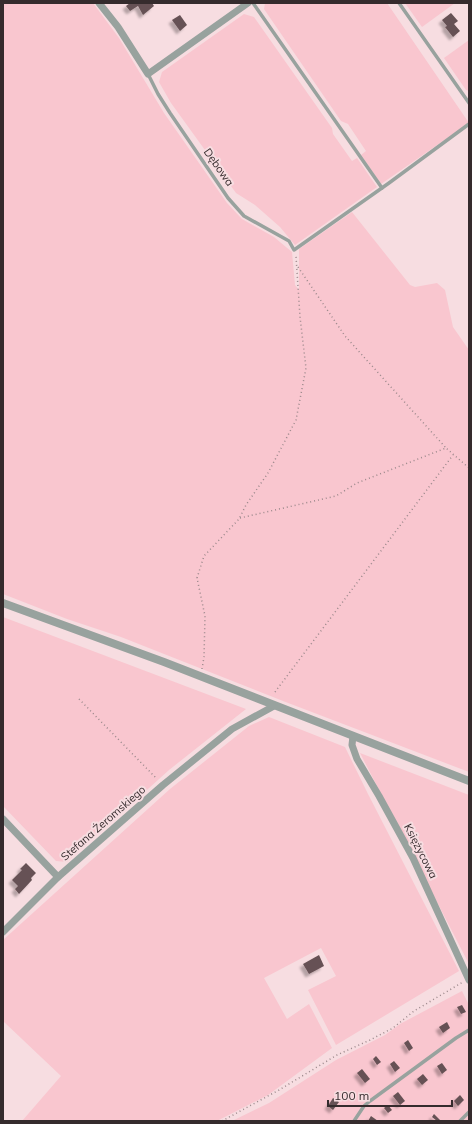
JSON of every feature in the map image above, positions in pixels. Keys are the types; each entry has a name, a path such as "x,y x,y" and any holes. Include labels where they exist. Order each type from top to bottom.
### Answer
{"street":[{"name":"Dębowa","path":"99,3 118,28 148,74"},
{"path":"148,74 248,3"},
{"path":"3,603 469,781"},
{"name":"Stefana Żeromskiego","path":"3,932 58,877 163,785 232,730 274,706"},
{"name":"Księżycowa","path":"353,736 352,746 357,759 413,858 469,979"},
{"name":"Stefana Żeromskiego","path":"3,819 58,877"}],"lane":[{"path":"253,3 382,188"},
{"path":"399,3 469,103"},
{"name":"Dębowa","path":"148,74 170,113 228,198 244,216 290,241 294,250"},
{"path":"294,250 469,124"},
{"path":"354,1121 364,1106 370,1101 469,1030"},
{"path":"460,1121 469,1112"}],"path":[{"path":"200,677 204,657 206,616 197,578 204,556 239,519 246,505 268,473 296,420 306,368 300,317 297,257 294,250"},
{"path":"297,265 346,336 446,448 469,468"},
{"path":"239,519 336,496 357,482 446,448"},
{"path":"275,692 453,454"},
{"name":"Stefana Żeromskiego","path":"79,699 163,785"},
{"path":"222,1121 279,1090 337,1055 393,1028 414,1011 469,979"}],"shaded area":[{"path":"3,3 93,3 119,38 164,113 227,203 242,219 274,237 292,252 295,285 299,290 299,249 352,212 410,285 415,287 437,283 445,290 453,327 469,350 469,772 121,637 67,619 3,594"},
{"path":"265,3 387,3 469,123 381,184 361,155 366,151 348,124 341,121 264,9"},
{"path":"405,3 455,3 422,27"},
{"path":"244,14 254,17 332,128 333,134 352,161 357,158 377,187 295,245 280,227 255,205 236,193 171,103 159,82 162,72"},
{"path":"469,40 469,91 466,90 444,58"},
{"path":"3,617 246,709 169,770 67,862 56,861 3,806"},
{"path":"269,717 345,747 459,971 336,1045 308,990 336,976 321,948 264,978 287,1019 309,1004 332,1048 268,1095 217,1121 22,1121 61,1076 3,1021 3,940 170,789 249,726"},
{"path":"360,753 469,795 469,964"},
{"path":"462,991 469,1005 469,1121 232,1121 269,1103 336,1060 385,1035 400,1024"}],"building":[{"path":"130,3 152,3 154,6 143,15 138,6 130,11 126,6"},
{"path":"451,13 458,21 454,24 460,31 453,37 445,27 447,26 442,20"},
{"path":"180,15 187,25 180,31 172,20"},
{"path":"26,863 36,873 31,878 32,880 19,894 15,889 18,886 12,880 22,870 20,869"},
{"path":"319,955 324,966 309,974 303,964"},
{"path":"462,1005 466,1012 461,1014 457,1007"},
{"path":"447,1022 450,1028 443,1033 439,1027"},
{"path":"408,1040 413,1048 409,1051 404,1043"},
{"path":"376,1056 381,1062 377,1065 373,1059"},
{"path":"394,1061 400,1068 395,1072 390,1064"},
{"path":"442,1063 447,1070 442,1074 437,1066"},
{"path":"362,1069 370,1079 365,1083 357,1073"},
{"path":"423,1074 428,1080 422,1085 417,1079"},
{"path":"398,1092 405,1101 400,1105 393,1096"},
{"path":"460,1095 464,1100 458,1106 454,1101"},
{"path":"333,1098 339,1102 333,1110 328,1106"},
{"path":"388,1105 392,1110 388,1113 384,1108"},
{"path":"434,1114 441,1121 437,1121 432,1117"},
{"path":"371,1116 378,1121 368,1121"}]}
